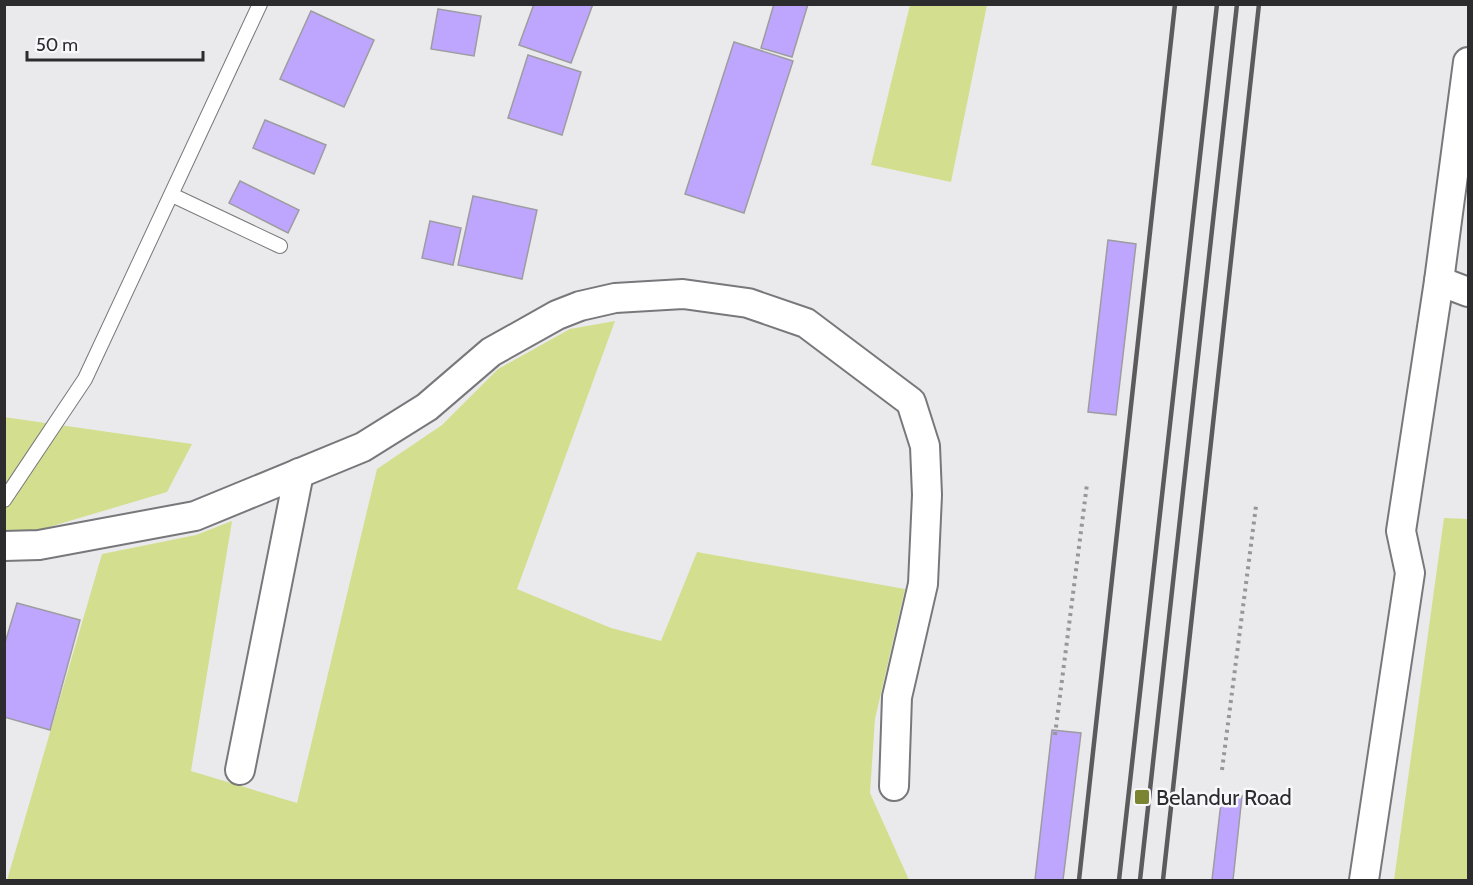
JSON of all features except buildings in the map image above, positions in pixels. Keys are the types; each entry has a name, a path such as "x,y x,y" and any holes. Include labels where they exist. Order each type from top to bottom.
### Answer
{"street":[{"path":"1364,880 1410,573 1401,531 1466,106 1468,62"},
{"path":"1439,281 1468,292"},
{"path":"4,546 39,545 195,516 299,474 363,447 427,407 491,351 557,315 579,306 615,298 683,294 748,303 806,323 911,402 925,446 927,506 923,584 897,698 894,786"},
{"path":"240,770 299,474"}],"lane":[{"path":"4,500 85,379 260,4"},
{"path":"173,192 280,246"}],"path":[{"path":"1055,735 1087,484"},
{"path":"1222,770 1256,506"}],"green space":[{"path":"910,5 987,5 951,182 871,165"},
{"path":"615,321 517,589 611,628 661,641 697,552 905,589 875,719 870,793 909,880 7,880 102,554 196,535 232,521 191,771 297,803 377,469 442,425 498,369 570,329"},
{"path":"4,417 192,444 167,492 39,530 5,532"},
{"path":"1444,518 1468,519 1468,880 1394,880"}],"railway":[{"path":"1079,880 1175,4"},
{"path":"1119,880 1217,4"},
{"path":"1140,880 1237,4"},
{"path":"1163,880 1259,4"}],"place":[{"name":"Belandur Road","path":"1142,797"}]}
